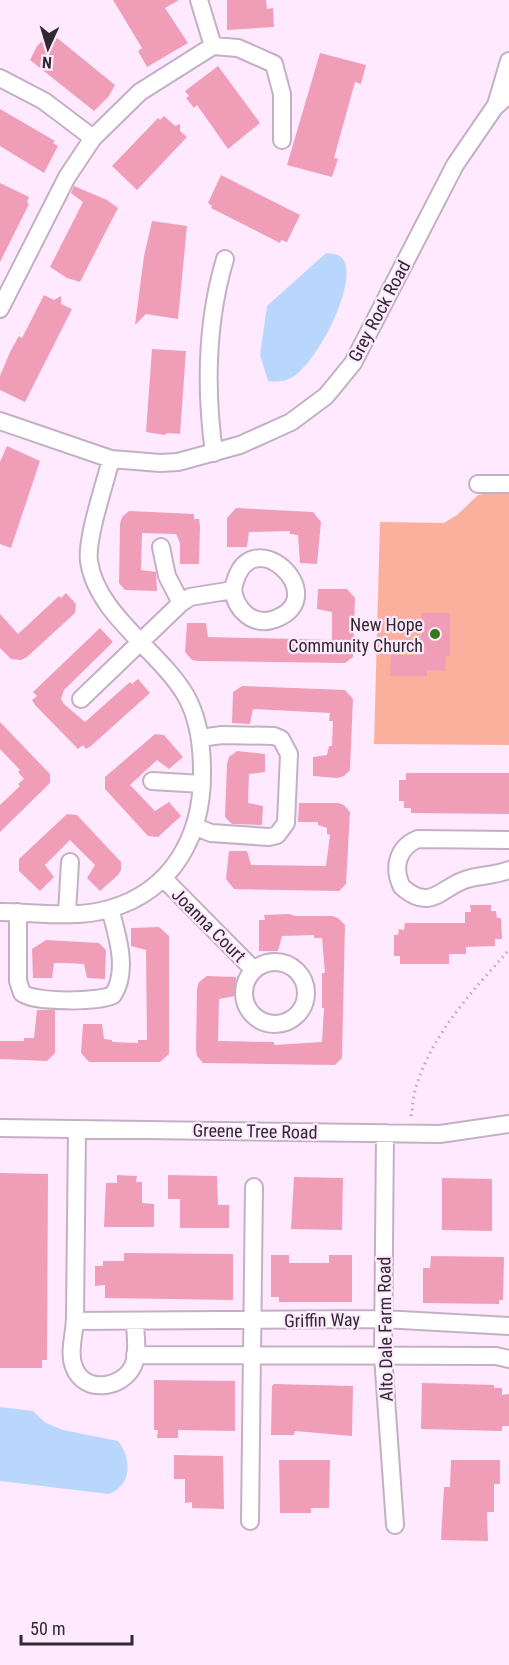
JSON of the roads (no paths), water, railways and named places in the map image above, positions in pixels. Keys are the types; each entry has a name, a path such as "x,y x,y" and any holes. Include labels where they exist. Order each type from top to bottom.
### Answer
{"street":[{"path":"198,0 213,46"},
{"path":"0,309 67,177 93,138 140,92 213,46 245,51 274,64 282,94 282,140"},
{"name":"Grey Rock Road","path":"494,108 509,61"},
{"path":"0,78 44,101 93,138"},
{"name":"Grey Rock Road","path":"0,421 111,459 178,462 240,446 291,422 326,396 354,363 455,165 494,108 509,94"},
{"path":"214,453 206,390 207,364 215,298 225,260"},
{"path":"0,912 67,913 110,909 143,895 164,879 182,856 196,826 202,784 200,738 186,697 141,640 102,597 89,560 111,459"},
{"path":"478,484 509,484"},
{"path":"161,546 167,576 181,603"},
{"path":"81,699 181,603 190,597 233,590"},
{"path":"196,826 211,833 269,837 277,835 286,823 289,754 281,739 274,736 222,735 200,738"},
{"path":"152,781 202,784"},
{"path":"509,840 418,839 407,844 399,855 397,866 402,887 419,898 431,899 460,881 509,870"},
{"path":"67,913 70,862"},
{"name":"Joanna Court","path":"164,879 254,970"},
{"path":"18,912 18,981 22,993 32,998 98,1000 113,994 119,981 119,948 110,909"},
{"name":"Greene Tree Road","path":"0,1128 440,1134 509,1124"},
{"path":"77,1129 74,1367 79,1376 89,1383 101,1386 121,1380 133,1365 135,1321"},
{"name":"Alto Dale Farm Road","path":"385,1133 383,1356 395,1525"},
{"path":"250,1521 254,1187"},
{"name":"Griffin Way","path":"75,1321 383,1319 509,1326"},
{"name":"Griffin Way","path":"135,1354 496,1356 509,1359"}],"water":[{"path":"326,253 342,258 347,275 339,308 331,326 301,371 285,380 268,381 260,355 267,306"},
{"path":"0,1407 33,1411 46,1423 63,1430 118,1441 126,1456 126,1478 117,1490 109,1494 0,1481"}],"place":[{"name":"New Hope Community Church","path":"435,634"}]}
